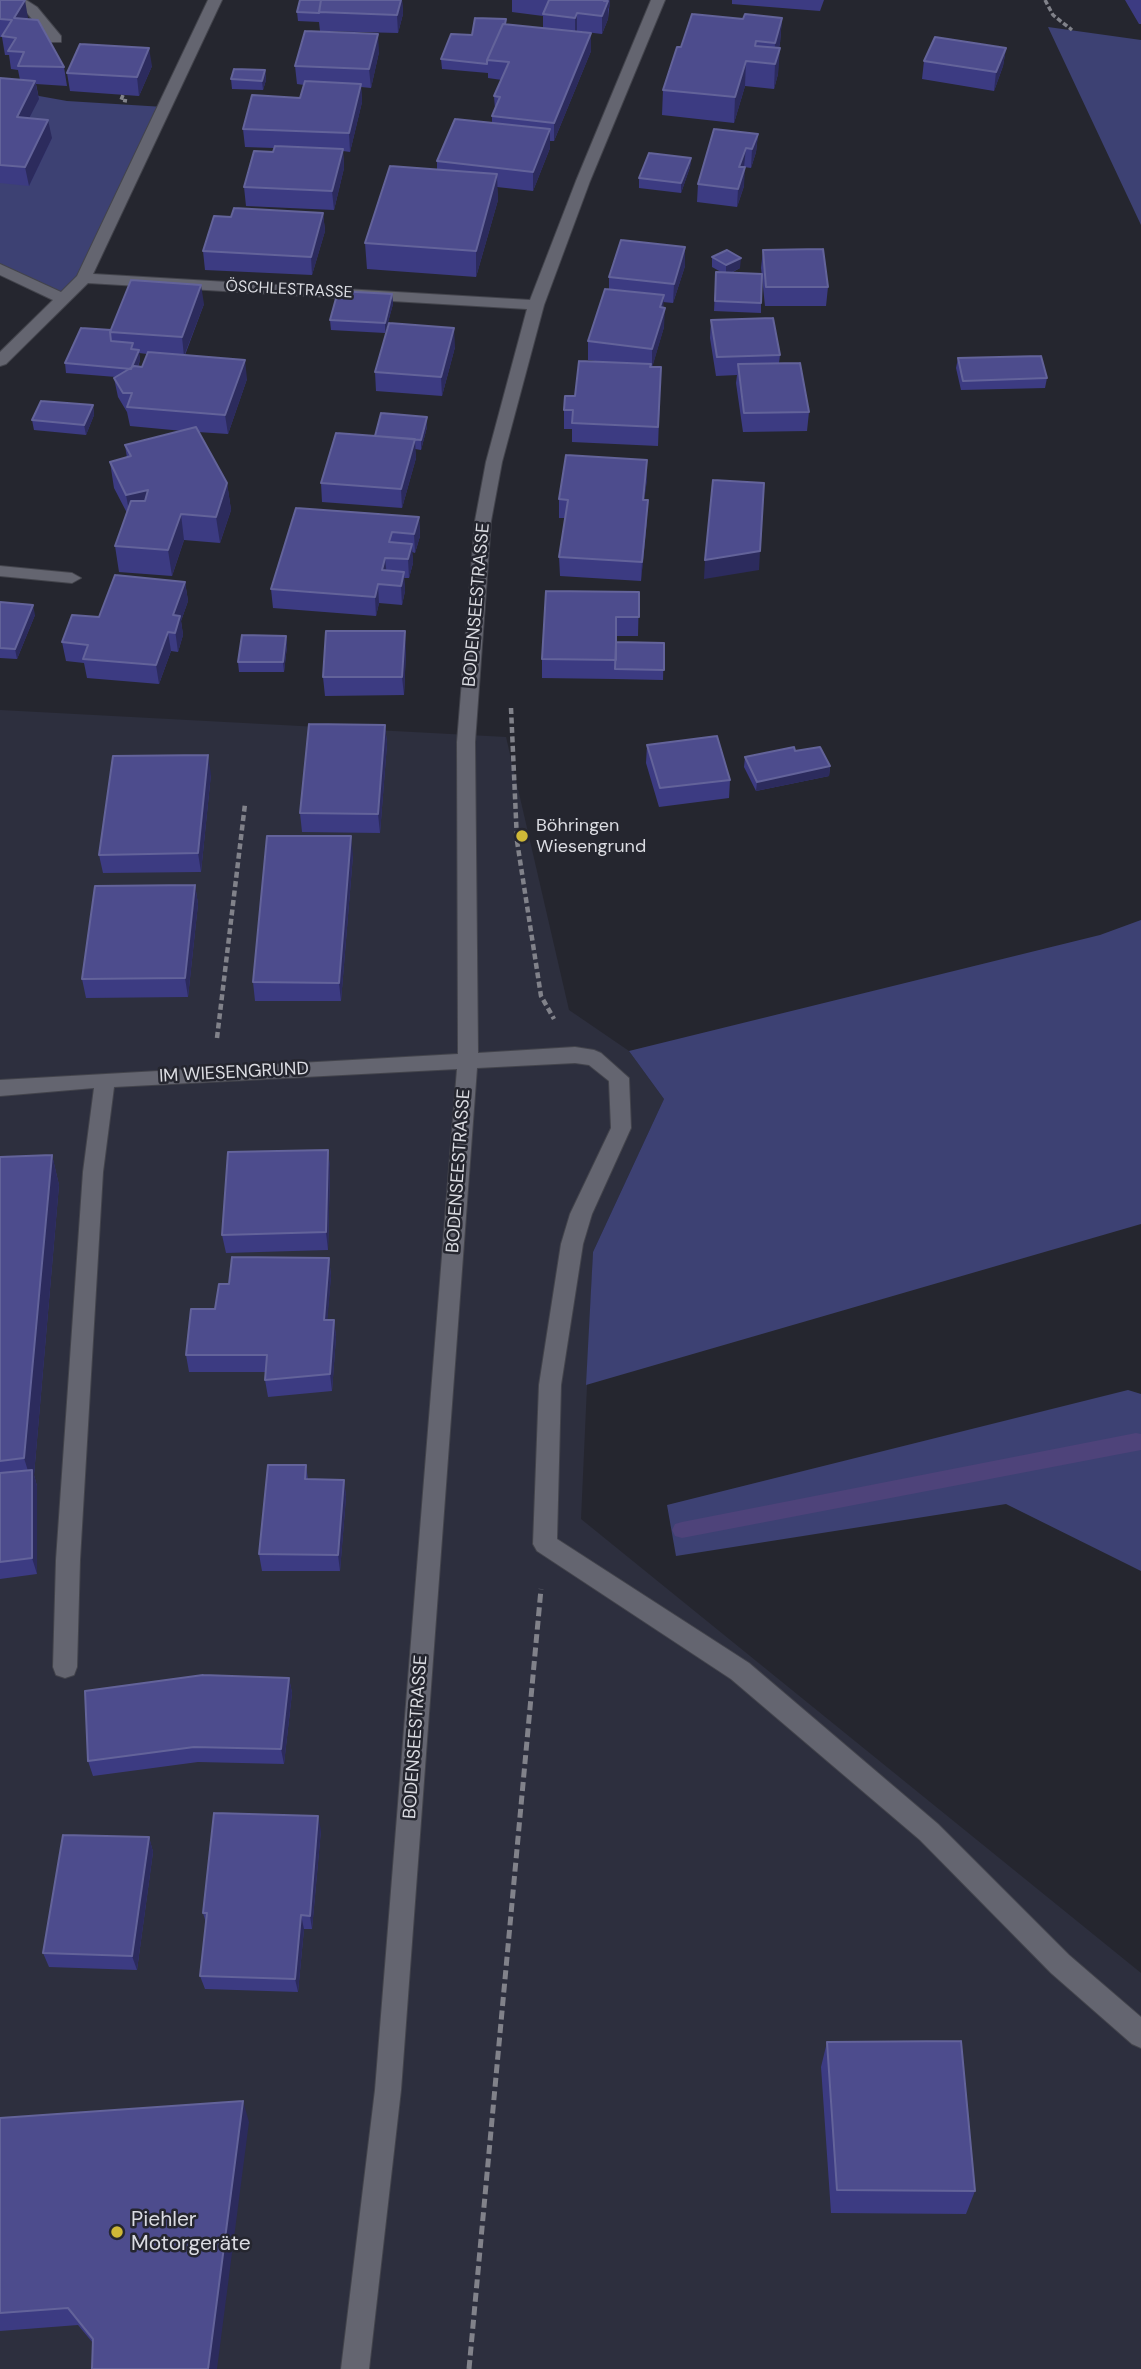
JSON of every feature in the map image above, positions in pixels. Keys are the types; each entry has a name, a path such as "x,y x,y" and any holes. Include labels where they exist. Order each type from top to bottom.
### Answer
{"street":[{"path":"17,0 32,10 56,38"},
{"path":"0,361 84,278 215,0"},
{"name":"BODENSEESTRASSE","path":"355,2369 389,2077 468,1059 466,742 483,521 494,462 536,305 583,181 658,0"},
{"path":"0,269 64,299"},
{"name":"ÖSCHLESTRASSE","path":"84,278 536,305"},
{"path":"0,571 72,578"},
{"path":"575,1055 594,1058 619,1078 621,1128 580,1214 572,1244 550,1385 545,1544 740,1671 929,1832 1060,1964 1141,2035"},
{"name":"IM WIESENGRUND","path":"0,1088 468,1059 575,1055"},
{"path":"65,1667 68,1560 92,1186 105,1080"}],"path":[{"path":"1045,0 1053,15 1072,30"},
{"path":"511,706 517,841 541,996 575,1055"},
{"path":"213,1074 245,804"},
{"path":"469,2369 545,1544"}],"shaded area":[{"path":"1048,27 1141,40 1141,225"},
{"path":"0,89 67,101 164,107 84,278 64,299 0,269"},
{"path":"0,710 506,737 569,1010 629,1051 664,1099 593,1252 581,1519 1141,1973 1141,2369 0,2369"},
{"path":"1141,920 1141,1224 586,1385 593,1252 664,1099 629,1051 1100,935"},
{"path":"1128,1390 1141,1394 1141,1571 1006,1504 676,1556 667,1505"}],"building":[{"path":"0,0 25,0 14,18 38,20 64,67 18,66 24,52 8,51 16,38 2,36 12,20 0,19"},
{"path":"300,0 321,0 319,13 297,12"},
{"path":"321,0 401,0 397,15 319,12"},
{"path":"549,0 608,1 602,16 577,13 575,18 543,14"},
{"path":"692,14 743,19 745,14 782,18 775,43 756,41 755,46 780,48 775,64 746,61 735,97 663,90 677,47 681,47"},
{"path":"475,18 506,19 487,64 441,59 451,34 472,35"},
{"path":"503,24 591,33 554,123 492,116 500,97 494,96 509,62 487,60"},
{"path":"305,31 378,34 369,69 295,66"},
{"path":"935,37 1006,48 996,72 924,61"},
{"path":"80,44 149,48 137,77 67,73"},
{"path":"234,69 265,70 262,81 231,79"},
{"path":"0,78 35,81 17,117 48,120 25,167 0,165"},
{"path":"305,81 361,84 349,133 243,129 252,95 300,98"},
{"path":"455,119 550,129 533,172 437,161"},
{"path":"714,129 758,134 752,149 746,148 739,167 745,167 738,189 698,184"},
{"path":"275,146 343,149 332,191 244,187 254,151 273,152"},
{"path":"649,153 691,158 681,183 639,178"},
{"path":"390,166 497,174 476,251 365,243"},
{"path":"234,208 323,213 311,257 203,251 214,216 231,217"},
{"path":"621,240 685,247 674,284 609,277"},
{"path":"823,249 828,287 766,287 763,250"},
{"path":"727,250 741,258 726,265 712,257"},
{"path":"716,272 762,274 761,303 715,301"},
{"path":"131,280 201,285 182,337 110,332"},
{"path":"605,289 664,295 660,307 665,308 652,349 588,341"},
{"path":"338,291 392,294 385,323 330,320"},
{"path":"773,318 780,355 717,357 711,320"},
{"path":"389,323 454,328 441,377 375,372"},
{"path":"81,328 111,330 111,341 133,343 131,349 139,350 131,369 65,363"},
{"path":"148,352 245,360 225,415 127,407 132,393 123,393 114,378 134,366 142,367"},
{"path":"1041,356 1047,378 963,381 958,358"},
{"path":"579,361 651,364 650,367 661,367 658,427 572,423 573,410 564,410 565,396 575,396"},
{"path":"800,363 809,412 744,413 738,364"},
{"path":"41,401 93,405 84,425 32,420"},
{"path":"381,413 427,417 421,440 375,436"},
{"path":"196,427 227,483 216,517 181,514 168,550 115,546 131,501 145,501 148,490 126,495 110,462 131,456 125,445"},
{"path":"336,433 415,439 401,489 321,483"},
{"path":"566,455 647,460 643,500 648,500 642,562 559,557 568,500 559,499"},
{"path":"713,480 764,483 760,551 705,560"},
{"path":"296,508 419,517 414,534 392,532 389,542 412,544 408,559 385,558 382,570 404,572 401,586 378,584 375,597 271,589"},
{"path":"115,575 185,582 173,615 180,616 175,633 168,632 156,665 83,659 88,645 62,642 72,615 99,617"},
{"path":"546,591 639,592 639,617 616,617 616,660 542,659"},
{"path":"0,602 33,605 15,649 0,648"},
{"path":"326,631 405,631 402,677 323,677"},
{"path":"242,635 286,636 283,662 238,662"},
{"path":"616,642 664,643 664,670 615,669"},
{"path":"309,724 385,725 378,814 300,813"},
{"path":"717,736 730,780 660,788 647,745"},
{"path":"794,747 795,751 820,747 830,766 757,782 745,757"},
{"path":"208,755 198,853 99,855 113,756"},
{"path":"267,836 351,836 339,983 253,982"},
{"path":"195,885 185,978 82,979 95,886"},
{"path":"328,1150 326,1232 222,1235 228,1152"},
{"path":"52,1155 24,1458 0,1461 0,1157"},
{"path":"232,1257 329,1258 324,1320 334,1320 330,1374 265,1380 267,1355 186,1355 191,1309 215,1309 219,1284 229,1284"},
{"path":"268,1465 306,1465 305,1479 344,1480 338,1555 259,1554"},
{"path":"32,1470 32,1558 0,1562 0,1473"},
{"path":"203,1675 289,1678 281,1749 194,1747 88,1761 85,1691"},
{"path":"214,1813 318,1816 310,1916 301,1915 295,1979 200,1976 207,1913 203,1913"},
{"path":"63,1835 149,1837 132,1956 43,1953"},
{"path":"961,2041 975,2191 837,2190 827,2042"},
{"name":"Piehler Motorgeräte","path":"243,2101 208,2369 92,2369 93,2339 68,2308 0,2313 0,2118"}],"waterway":[{"path":"682,1530 1141,1442"}],"place":[{"name":"Böhringen Wiesengrund","path":"522,836"},
{"name":"Piehler Motorgeräte","path":"117,2232"}]}
